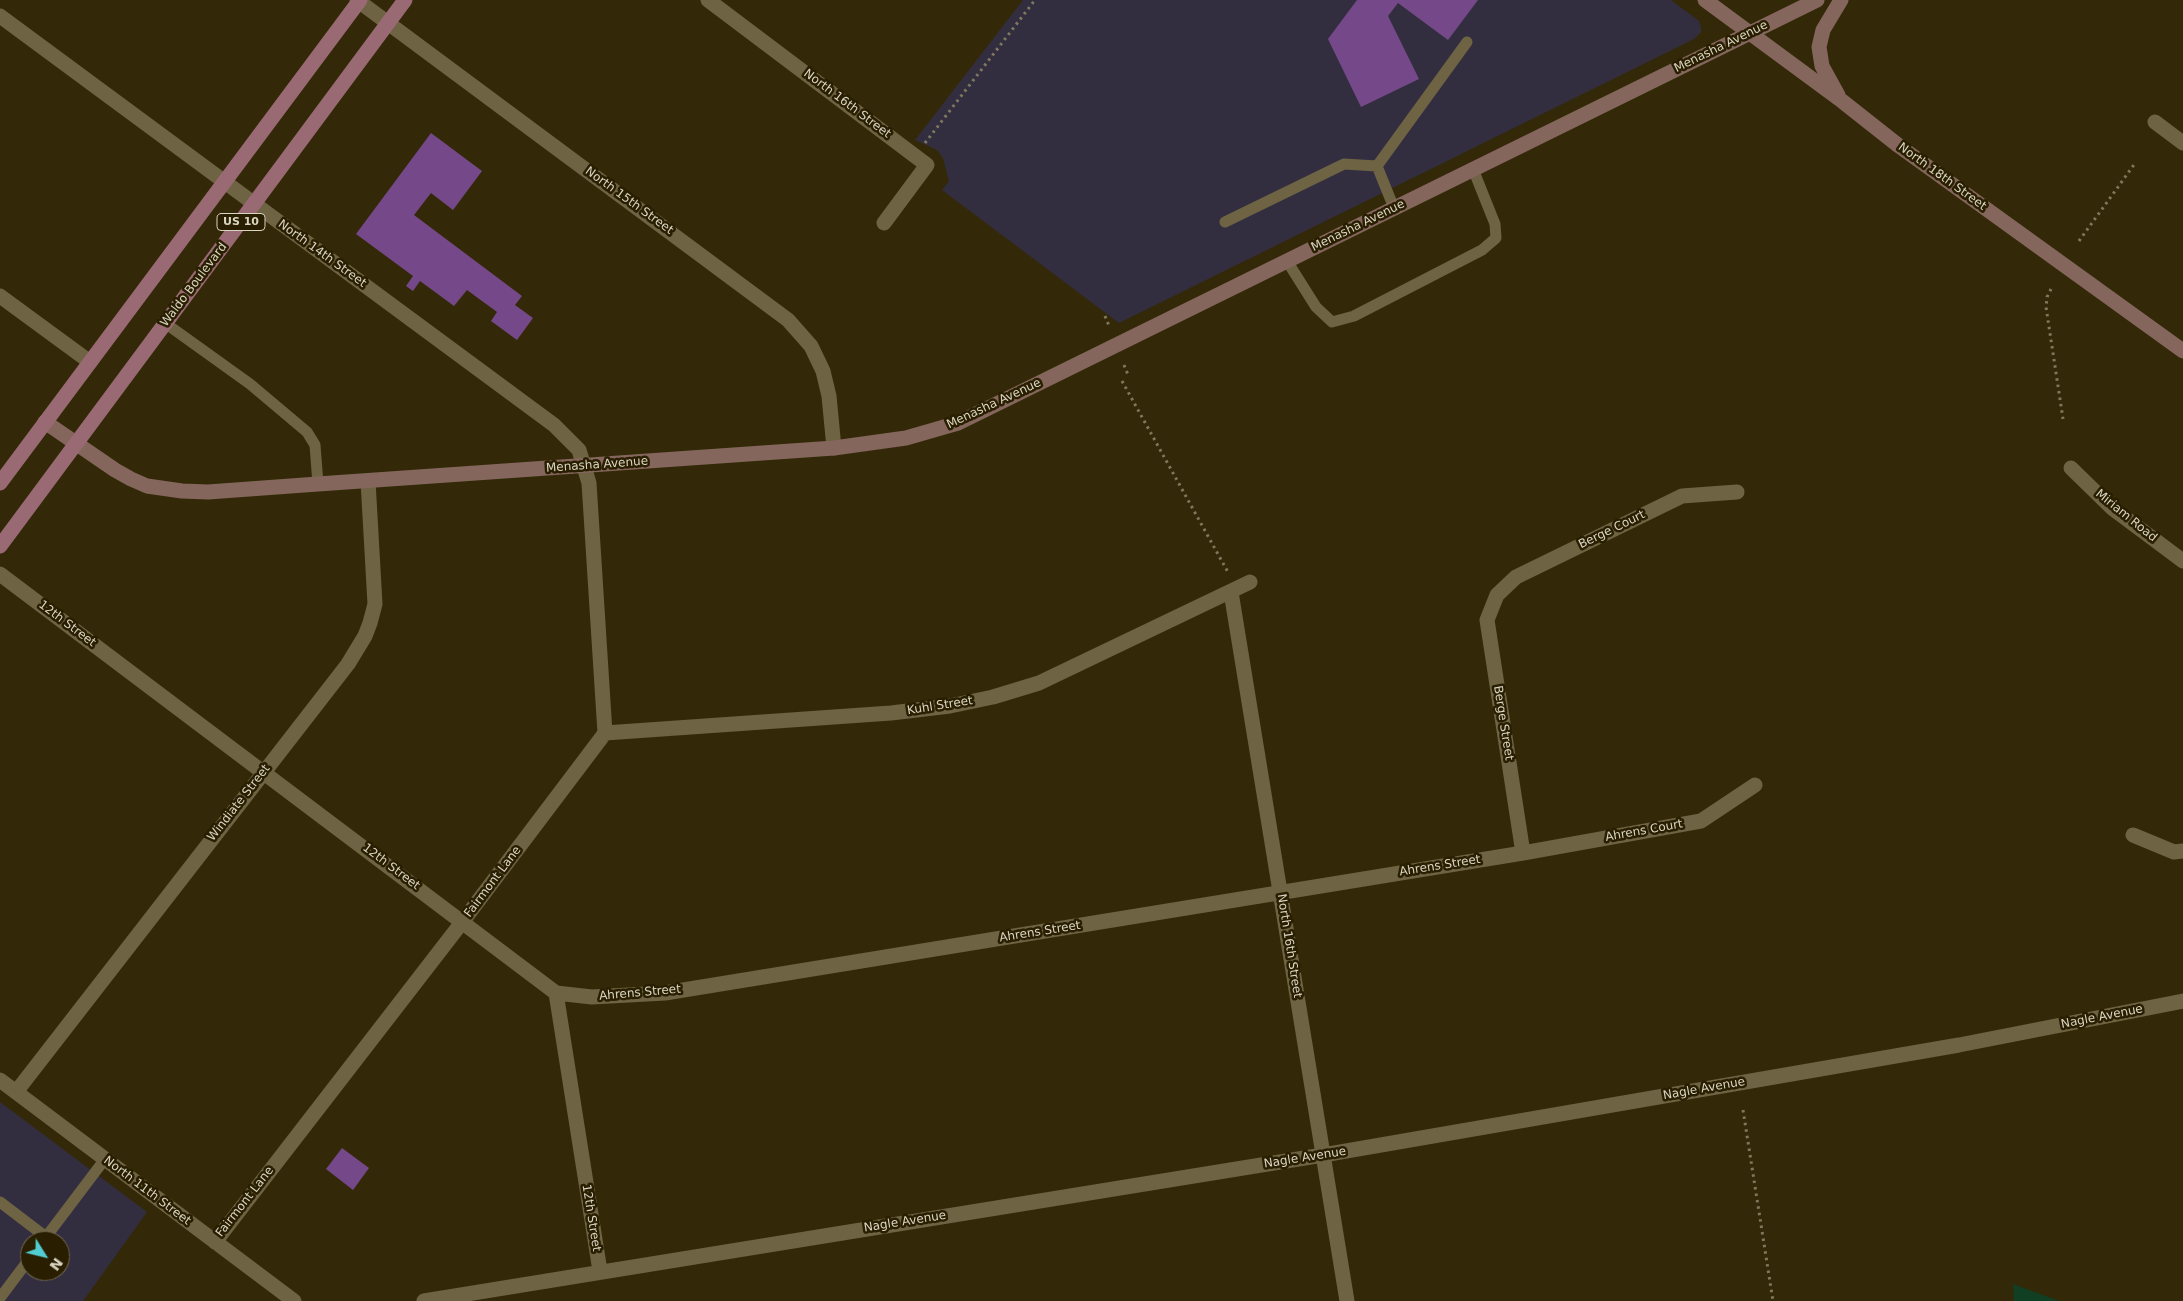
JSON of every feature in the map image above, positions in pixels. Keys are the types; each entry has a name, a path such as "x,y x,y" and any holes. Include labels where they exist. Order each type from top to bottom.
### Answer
{"main road":[{"name":"Waldo Boulevard","path":"0,546 405,0"},
{"name":"US 10","path":"0,483 359,1"}],"street":[{"name":"North 16th Street","path":"708,0 927,165 884,223"},
{"name":"North 18th Street","path":"1705,0 1842,101 1899,146 2183,351"},
{"name":"Menasha Avenue","path":"46,422 76,444 131,479 147,486 164,490 208,492 834,448 906,438 958,423 1817,0"},
{"path":"1841,0 1823,30 1819,47 1822,66 1842,101"},
{"name":"North 15th Street","path":"359,1 788,320 811,346 823,372 829,396 834,448"},
{"name":"North 14th Street","path":"0,16 554,425 576,445 585,465"},
{"path":"2155,122 2183,143"},
{"path":"0,296 90,362"},
{"path":"585,465 592,502 605,733"},
{"name":"Miriam Road","path":"2071,468 2112,508 2183,561"},
{"name":"Windiate Street","path":"16,1092 263,771 348,664 370,623 375,604 368,481"},
{"name":"Berge Court","path":"1497,595 1516,576 1682,496 1737,492"},
{"name":"12th Street","path":"0,574 556,992 600,1271"},
{"name":"Kuhl Street","path":"605,733 890,713 950,706 992,697 1039,684 1250,582"},
{"name":"North 16th Street","path":"1231,592 1347,1301"},
{"name":"Berge Street","path":"1497,595 1487,620 1523,853"},
{"name":"Fairmont Lane","path":"214,1242 463,921 605,733"},
{"name":"Ahrens Court","path":"1523,853 1701,821 1755,785"},
{"path":"2133,835 2174,852 2183,851"},
{"name":"Ahrens Street","path":"556,992 592,997 665,993 1523,853"},
{"name":"Nagle Avenue","path":"424,1301 1323,1155 1949,1046 2183,1002"},
{"name":"North 11th Street","path":"0,1080 294,1301"}],"lane":[{"path":"1376,166 1467,42"},
{"path":"1225,222 1344,164 1376,166"},
{"path":"1376,166 1394,208"},
{"path":"1288,261 1316,307 1332,322 1354,316 1482,250 1496,238 1495,224 1473,169"},
{"path":"166,323 250,384 308,432 315,445 318,484"},
{"path":"51,1231 105,1159"},
{"path":"0,1202 35,1231"},
{"path":"0,1298 20,1271"}],"path":[{"path":"925,143 1035,0"},
{"path":"2079,240 2136,162"},
{"path":"2051,289 2046,307 2063,419"},
{"path":"1105,316 1110,328"},
{"path":"1124,365 1129,377"},
{"path":"1122,381 1228,574"},
{"path":"1743,1110 1773,1301"}],"shaded area":[{"path":"1023,0 1671,0 1699,21 1701,32 1694,39 1119,323 942,190 949,181 943,158 937,150 915,140"},
{"path":"0,1102 147,1212 83,1301 0,1301"}],"green space":[{"path":"2013,1284 2059,1301 2014,1301"}],"building":[{"path":"1357,0 1478,0 1448,40 1398,3 1388,16 1419,79 1361,107 1328,39"},
{"path":"431,133 482,171 453,210 431,193 414,215 522,296 515,305 533,318 517,340 491,321 497,312 467,290 454,306 420,281 413,291 406,286 413,276 356,234"},
{"path":"342,1148 369,1168 353,1190 326,1169"}]}
